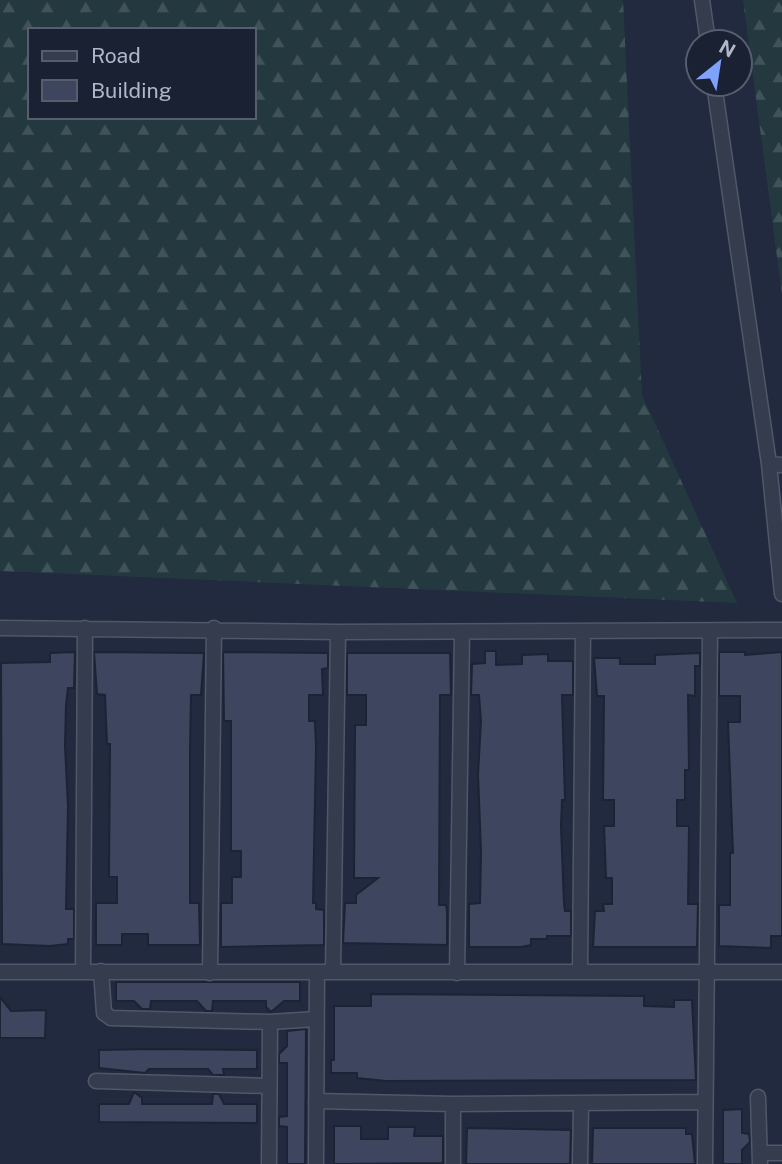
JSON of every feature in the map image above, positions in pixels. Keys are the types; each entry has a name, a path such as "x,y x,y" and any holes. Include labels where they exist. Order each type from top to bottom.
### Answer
{"street":[{"path":"702,0 706,28"},
{"path":"716,98 775,464 782,594"},
{"path":"0,628 214,628 338,632 782,630"},
{"path":"83,972 85,628"},
{"path":"210,973 214,628"},
{"path":"580,972 583,631"},
{"path":"705,1164 710,631"},
{"path":"333,972 338,632"},
{"path":"457,973 461,632"},
{"path":"101,971 104,1013 111,1018 270,1022 316,1019"},
{"path":"0,972 782,972"},
{"path":"316,1164 317,972"},
{"path":"269,1164 270,1022"},
{"path":"96,1081 270,1086"},
{"path":"758,1097 760,1158 782,1153"},
{"path":"316,1101 453,1104 705,1102"},
{"path":"453,1104 453,1164"},
{"path":"580,1164 581,1104"}],"green space":[{"path":"0,0 623,0 642,395 737,603 0,571"},
{"path":"743,0 782,0 782,295 754,83 754,28 747,28"}],"building":[{"path":"485,651 496,651 496,665 522,664 522,655 548,654 548,661 573,661 573,695 562,695 565,800 562,800 561,826 564,904 565,911 571,911 571,936 531,939 531,945 521,947 469,947 469,904 480,903 481,852 478,774 481,721 479,695 471,695 472,664 485,663"},
{"path":"75,652 74,688 68,688 66,705 65,746 68,807 66,909 74,909 74,939 68,939 68,944 50,946 2,944 1,663 50,662 50,653"},
{"path":"94,652 204,653 201,695 191,695 190,749 190,903 199,903 200,945 148,945 148,934 122,934 122,945 96,945 96,903 117,903 117,877 109,877 110,744 107,744 105,695 97,694"},
{"path":"223,652 328,653 328,668 322,669 323,695 309,695 309,721 315,721 316,747 313,903 316,903 316,909 324,910 324,945 221,947 221,903 232,903 232,877 241,877 241,851 231,851 231,721 224,721"},
{"path":"719,652 745,652 745,655 782,652 782,936 771,936 771,948 719,946 719,905 730,905 730,853 733,853 728,722 740,722 740,696 719,696"},
{"path":"347,653 450,653 451,695 440,695 439,905 446,905 447,945 343,943 345,903 356,903 356,895 378,878 354,878 355,725 366,725 366,695 347,695"},
{"path":"700,653 700,666 695,666 695,696 688,695 689,770 685,770 685,800 677,800 677,826 689,826 688,904 698,904 697,947 593,947 595,911 604,911 603,904 612,904 612,878 606,878 604,826 614,826 614,800 603,800 604,696 597,696 594,658 620,658 620,664 655,664 655,655"},
{"path":"116,982 300,982 300,1001 284,1001 271,1012 266,1007 266,1001 213,1001 212,1011 206,1011 197,1001 151,1001 150,1009 142,1009 134,1001 116,1001"},
{"path":"371,994 644,996 644,1006 674,1007 674,1000 692,1000 696,1080 386,1081 357,1078 357,1073 331,1073 331,1060 334,1060 334,1006 371,1006"},
{"path":"0,997 11,1011 46,1010 45,1038 0,1038"},
{"path":"306,1029 305,1164 287,1164 287,1127 279,1126 279,1117 287,1116 287,1063 279,1063 279,1054 287,1046 287,1031"},
{"path":"99,1050 257,1050 257,1069 223,1069 224,1075 213,1075 208,1069 149,1069 145,1073 99,1068"},
{"path":"134,1092 142,1098 142,1104 212,1104 213,1094 219,1094 224,1104 257,1104 257,1123 99,1122 99,1104 129,1104"},
{"path":"742,1109 742,1133 749,1134 750,1142 742,1150 742,1164 723,1164 723,1110"},
{"path":"334,1126 361,1126 361,1139 388,1139 388,1127 415,1127 414,1136 443,1136 443,1163 334,1164"},
{"path":"467,1128 571,1130 570,1164 466,1164"},
{"path":"593,1128 686,1128 686,1134 692,1134 695,1164 592,1164"}]}
